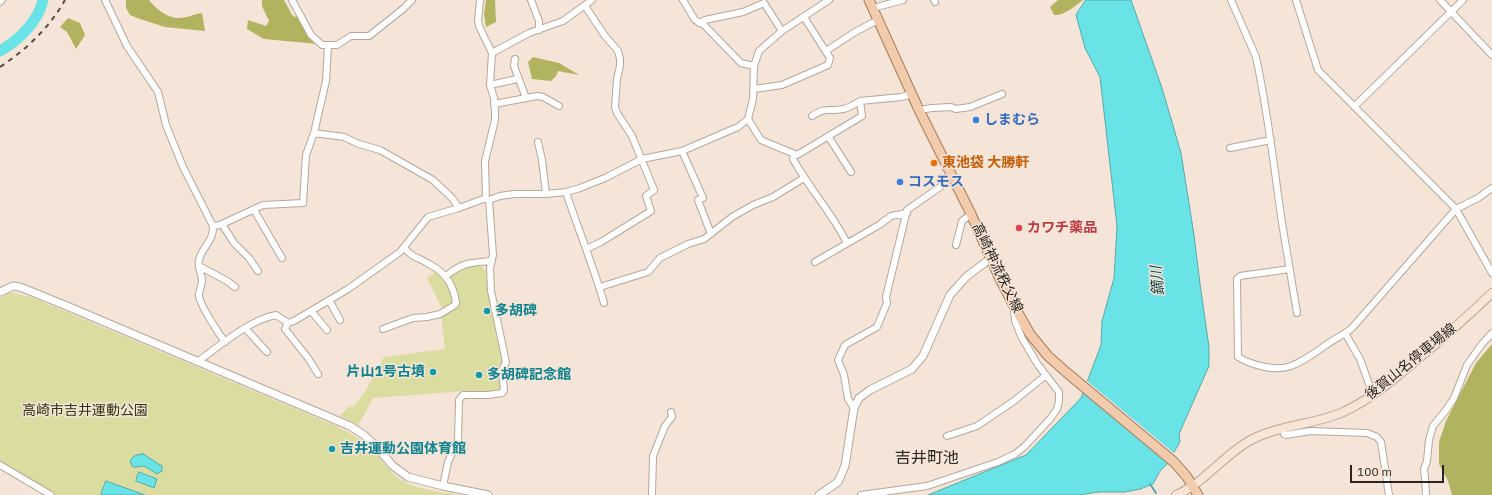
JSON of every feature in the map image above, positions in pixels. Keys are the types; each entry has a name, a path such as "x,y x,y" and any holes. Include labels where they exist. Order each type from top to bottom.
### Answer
{"main road":[{"name":"高崎神流秩父線","path":"871,4 912,94 1014,306 1035,342 1066,372 1183,470 1195,492"},
{"name":"後賀山名停車場線","path":"1176,495 1195,492 1206,476 1228,456 1246,443 1263,435 1324,419 1340,413 1373,395 1439,342 1492,293"}],"street":[{"path":"105,0 128,46 158,92 166,125 183,167 213,226 210,242 199,259 202,282 199,297 224,342"},
{"path":"292,0 311,35 322,46 337,45 351,36 369,36 412,0"},
{"path":"443,486 448,462 458,440 459,400 463,395 488,395 502,393 504,390 502,371 506,362 491,290 490,268 494,254 485,161 495,120 494,98 490,84 492,53 479,26 478,20 480,0"},
{"path":"531,0 539,21 539,30"},
{"path":"492,53 529,33 563,21 592,0"},
{"path":"683,0 695,20 704,25 741,63 754,66"},
{"path":"197,362 245,328 270,316 276,315 288,323 294,322 348,289 400,252 428,217 500,196 566,192 592,184 642,159 682,151 738,127 748,119 753,99 754,66 759,51 782,31 829,0"},
{"path":"871,4 903,0"},
{"path":"1231,0 1256,57 1297,313"},
{"path":"1296,0 1318,70 1456,209 1492,273"},
{"path":"1440,0 1492,55"},
{"path":"1355,106 1463,0"},
{"path":"699,23 705,20 743,12 764,3 782,31"},
{"path":"585,6 605,36 618,51 620,66 616,79 615,107 617,113 632,136 654,190 646,196 651,211 601,242 586,249"},
{"path":"754,88 782,85 810,72 824,68 830,62 830,58 826,51 804,17"},
{"path":"826,51 855,32 878,20"},
{"path":"213,226 222,224 263,205 303,203 306,155 314,133 326,81 328,45"},
{"path":"515,59 514,66 526,98"},
{"path":"490,84 518,79"},
{"path":"812,116 826,109 844,109 860,101 901,97 912,94"},
{"path":"920,110 932,108 951,107 956,109 970,107 1002,94"},
{"path":"494,104 537,96 543,97 559,106"},
{"path":"748,119 761,140 797,155 862,116 860,101"},
{"path":"314,133 338,135 359,144 380,150 433,180 452,198 459,208"},
{"path":"828,136 850,172"},
{"path":"1230,148 1270,140"},
{"path":"538,142 542,160 546,194"},
{"path":"682,151 703,198 698,200 711,234"},
{"path":"794,154 793,159 804,178 840,228 847,243"},
{"path":"600,287 644,274 652,269 660,258 688,244 704,239 732,217 753,205 774,198 804,178"},
{"path":"854,408 848,399 844,375 838,360 845,345 877,327 881,321 887,303 886,297 907,213 911,207 940,187"},
{"path":"1290,269 1240,276 1236,279 1238,357 1247,362 1276,368 1290,367 1345,333 1352,328 1456,209 1478,198 1492,188"},
{"path":"566,192 582,241 600,287 604,303"},
{"path":"254,210 282,258"},
{"path":"815,262 879,225 891,216 907,213"},
{"path":"956,245 962,221 971,214"},
{"path":"222,224 234,242 249,258 258,271"},
{"path":"383,329 413,318 440,314 455,306 456,300 446,276 430,264 413,256 404,246"},
{"path":"819,495 838,482 845,466 854,408 860,398 870,390 912,369 923,356 950,296 966,277 991,258"},
{"path":"446,276 462,264 492,262"},
{"path":"199,266 235,287"},
{"path":"0,292 13,286 20,287 350,426 364,435 393,466 408,477 488,495"},
{"path":"329,300 340,320"},
{"path":"861,495 927,486 998,462 1015,454 1024,447 1057,409 1059,392 1038,365 1019,330 1015,321 1014,306"},
{"path":"311,311 327,330"},
{"path":"288,323 285,329 308,358 318,374"},
{"path":"245,328 267,352"},
{"path":"1345,333 1360,359 1373,395"},
{"path":"1426,495 1426,478 1424,469 1427,461 1429,440 1433,426 1454,398 1466,365 1482,344 1492,334"},
{"path":"947,436 977,426 1014,401 1046,375"},
{"path":"652,495 653,456 665,426 672,417 672,412"},
{"path":"1283,429 1284,434 1286,435 1310,431 1367,433 1377,437 1381,442 1389,495"},
{"path":"0,466 51,495"}],"green space":[{"path":"471,265 480,265 488,273 503,362 500,371 500,391 466,391 373,398 358,426 340,416 349,406 352,408 365,392 384,357 445,349 441,315 444,313 427,278 436,272 450,274 456,269"},
{"name":"高崎市吉井運動公園","path":"10,292 34,298 336,426 362,441 401,480 421,488 458,495 46,495 0,468 0,298"}],"shaded area":[{"path":"126,0 149,0 162,12 175,18 202,13 205,31 165,27 140,19 130,15 126,8"},
{"path":"262,0 284,0 292,15 295,17 304,14 308,27 318,44 264,39 247,29 248,20 266,26 269,21 262,6"},
{"path":"486,0 495,0 496,22 486,27 484,14"},
{"path":"1058,0 1083,0 1062,14 1054,15 1050,7"},
{"path":"68,18 80,23 85,35 76,49 67,32 60,27"},
{"path":"533,57 559,63 579,75 558,71 556,76 551,81 532,79 528,62"},
{"path":"1492,344 1492,495 1452,495 1448,481 1439,464 1439,442 1446,421 1476,363"}],"water":[{"name":"鏑川","path":"1086,0 1131,0 1162,88 1181,153 1209,347 1209,366 1179,434 1180,442 1153,484 1140,489 1125,492 1098,492 1080,495 928,495 1026,455 1081,398 1101,345 1102,321 1114,278 1117,226 1100,77 1085,48 1076,15"},
{"path":"143,454 162,466 162,471 157,474 144,466 133,467 130,462 132,458"},
{"path":"139,472 157,479 154,488 136,481"},
{"path":"106,481 145,495 101,495"}],"pier":[{"path":"1086,380 1175,454 1169,464 1082,391"}],"waterway":[{"path":"0,51 27,30 37,16 43,0"},
{"path":"1150,484 1156,493"}],"railway":[{"path":"0,67 19,53 45,29 65,0"}],"place":[{"name":"しまむら","path":"976,120"},
{"name":"東池袋 大勝軒","path":"934,163"},
{"name":"コスモス","path":"900,182"},
{"name":"カワチ薬品","path":"1019,228"},
{"name":"多胡碑","path":"487,311"},
{"name":"片山1号古墳","path":"433,372"},
{"name":"多胡碑記念館","path":"479,375"},
{"name":"吉井運動公園体育館","path":"332,449"}],"district":[{"name":"吉井町池","path":"927,458"}]}
